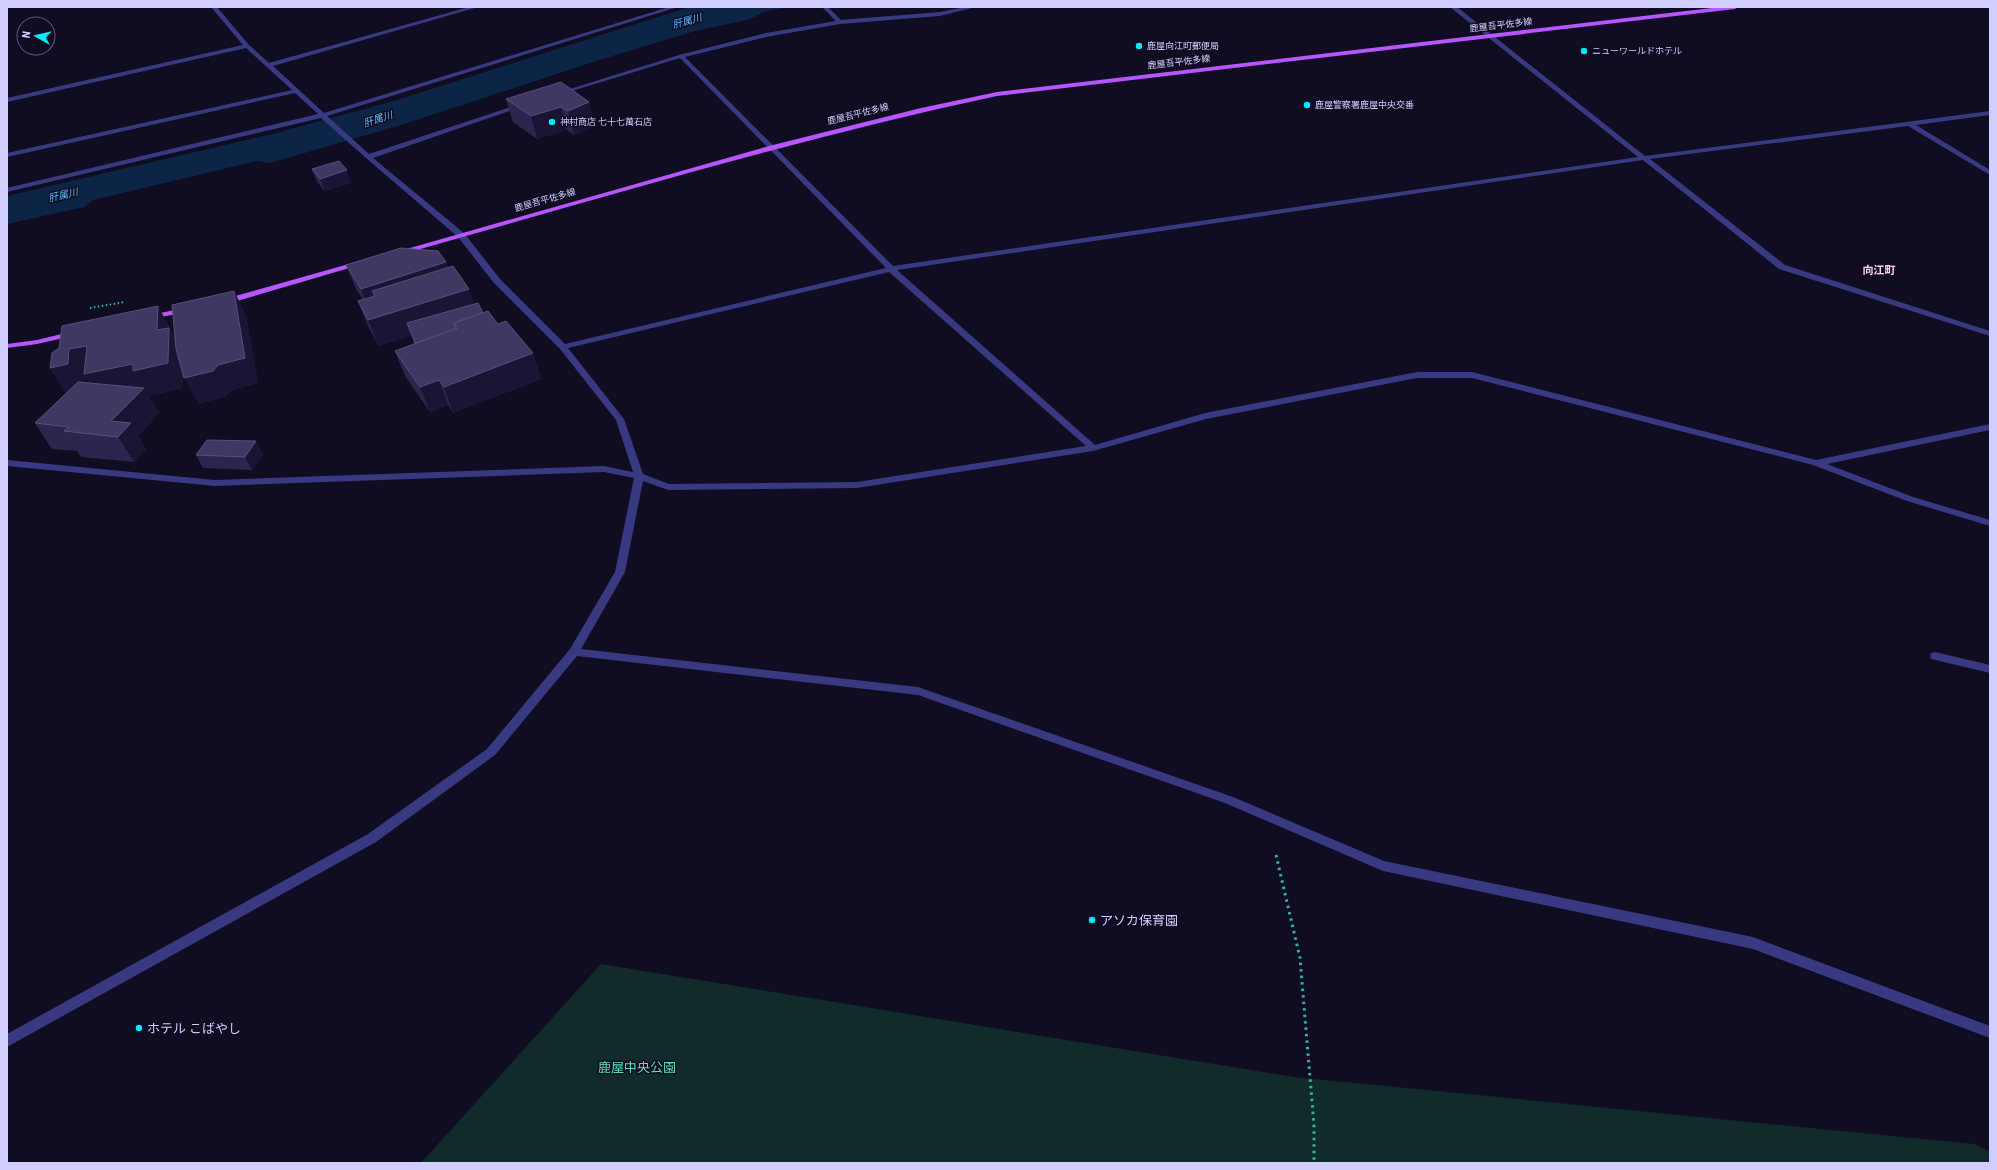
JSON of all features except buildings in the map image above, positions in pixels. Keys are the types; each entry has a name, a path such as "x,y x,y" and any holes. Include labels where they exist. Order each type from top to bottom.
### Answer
{"main road":[{"name":"鹿屋吾平佐多線","path":"393,254 770,146 923,109 997,94 1491,37 1735,7"},
{"path":"218,304 370,261"},
{"path":"140,319 194,308"},
{"path":"7,346 37,342 80,332"}],"street":[{"path":"7,1041 372,838 491,752 574,652 620,572 639,476 620,419 563,347 497,281 461,235 368,157 270,65 247,46 214,7"},
{"path":"270,65 475,7"},
{"path":"7,190 324,115 675,7"},
{"path":"825,7 840,22"},
{"path":"553,95 681,56 766,35 840,22 940,14 973,7"},
{"path":"1453,7 1782,267 1990,334"},
{"path":"7,100 247,46"},
{"path":"681,56 891,269 1093,448"},
{"path":"7,156 297,91"},
{"path":"368,157 531,102"},
{"path":"563,347 891,269 1643,158 1990,113"},
{"path":"1910,124 1990,173"},
{"path":"7,463 215,483 604,469 639,476 668,487 857,485 1093,448 1205,416 1410,376 1472,375 1816,463 1910,499 1990,523"},
{"path":"1816,463 1990,427"},
{"path":"574,652 918,691 1229,800 1383,866 1754,943 1990,1032"},
{"path":"1935,656 1990,669"}],"path":[{"path":"89,309 128,302"},
{"path":"1267,816 1300,958 1314,1125 1314,1163"}],"green space":[{"name":"鹿屋中央公園","path":"601,964 1294,1077 1974,1144 1990,1151 1990,1163 421,1163"}],"water":[{"name":"肝属川","path":"689,7 790,7 767,11 747,20 695,31 596,61 401,125 270,163 257,161 93,200 84,207 7,224 7,196 276,133 397,100"}],"place":[{"name":"鹿屋向江町郵便局","path":"1139,46"},
{"name":"ニューワールドホテル","path":"1584,51"},
{"name":"鹿屋警察署鹿屋中央交番","path":"1307,105"},
{"name":"神村商店 七十七萬石店","path":"552,122"},
{"name":"アソカ保育園","path":"1092,920"},
{"name":"ホテル こばやし","path":"139,1028"}],"district":[{"name":"向江町","path":"1879,270"}]}
